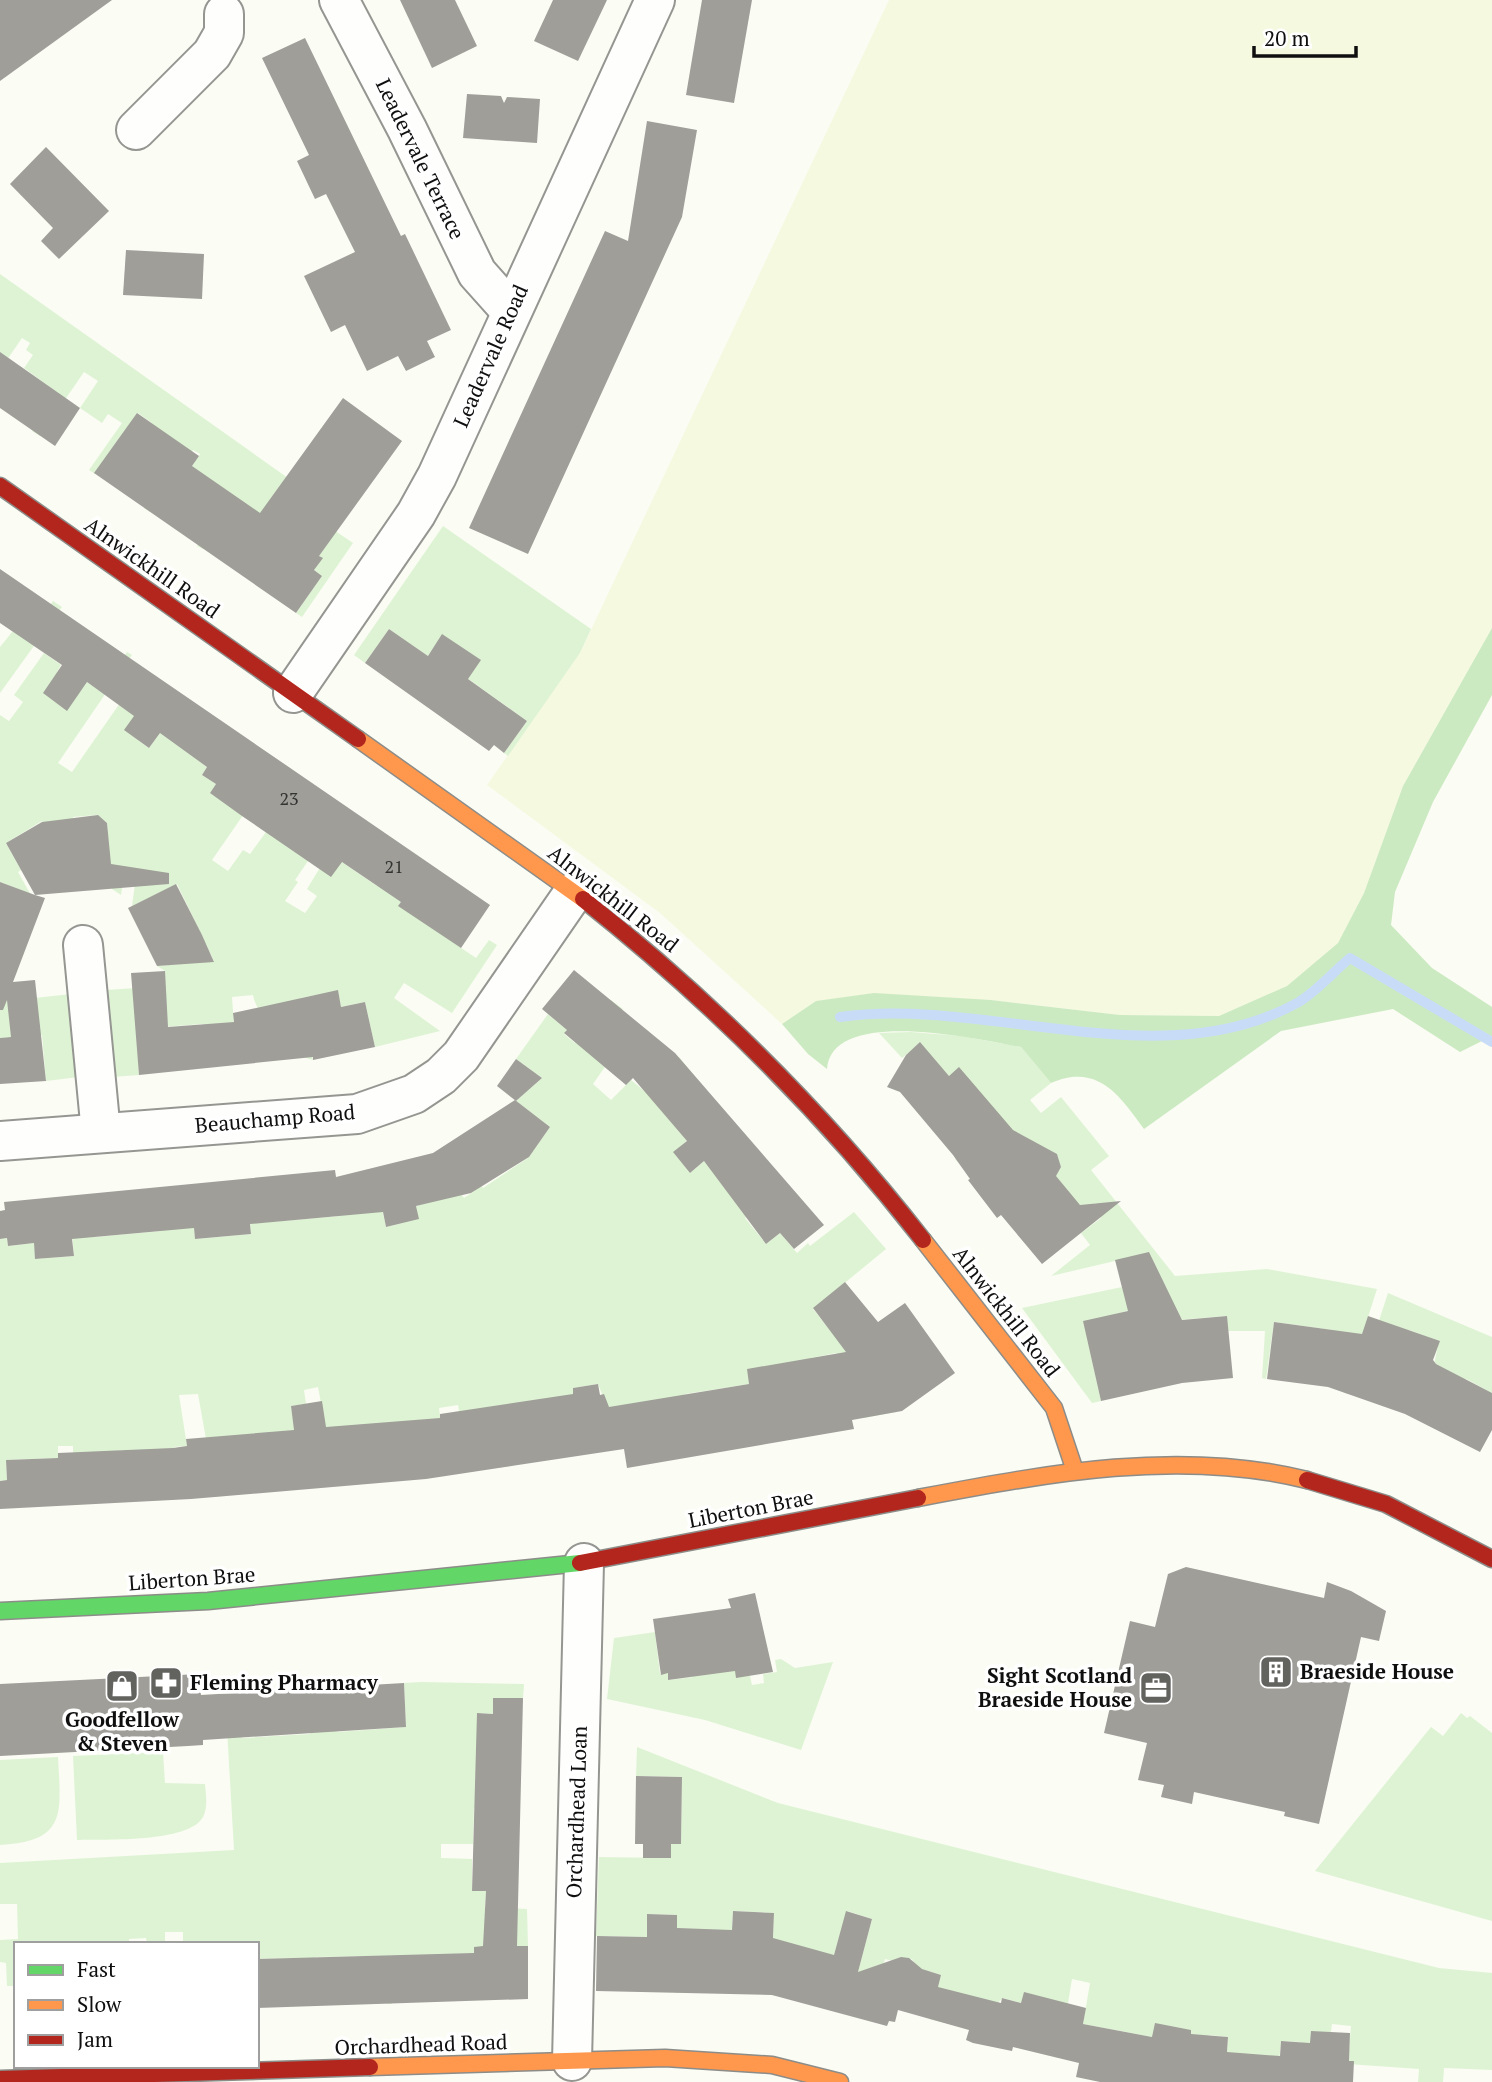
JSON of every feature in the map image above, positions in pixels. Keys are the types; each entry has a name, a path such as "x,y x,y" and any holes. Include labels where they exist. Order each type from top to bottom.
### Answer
{"street":[{"name":"Leadervale Terrace","path":"339,0 407,128 477,273 511,311"},
{"name":"Leadervale Road","path":"293,693 416,514 437,476 655,0"},
{"path":"136,130 212,54 224,33 225,5"},
{"name":"Alnwickhill Road","path":"0,486 574,892 652,954 748,1042 886,1193 1054,1408 1075,1471"},
{"name":"Beauchamp Road","path":"0,1141 357,1114 414,1094 441,1076 461,1056 574,892"},
{"path":"83,945 101,1133"},
{"name":"Liberton Brae","path":"0,1611 208,1601 584,1563 1037,1475 1120,1466 1219,1468 1303,1479 1386,1504 1492,1559"},
{"name":"Orchardhead Loan","path":"572,2061 584,1563"},
{"name":"Orchardhead Road","path":"0,2079 665,2058 772,2065 841,2082"}],"green space":[{"path":"889,0 1492,0 1492,628 1403,786 1364,893 1338,943 1287,986 1219,1016 1120,1015 991,1000 816,1001 782,1024 660,913 487,785 580,653"},
{"path":"0,274 312,495 303,509 353,543 302,617 296,613 322,576 314,570 322,558 238,499 203,549 197,546 223,509 192,466 200,454 193,450 150,512 144,508 182,454 136,447 152,423 138,413 95,474 89,470 122,423 108,414 102,423 80,408 98,381 84,372 40,436 32,431 58,393 24,368 33,355 26,350 30,343 22,338 0,370"},
{"path":"443,526 591,629 580,653 508,756 504,753 527,721 464,676 442,635 428,656 389,629 365,663 354,655"},
{"path":"53,601 62,607 0,693 0,647 13,631 26,640"},
{"path":"1492,628 1492,695 1433,802 1395,892 1391,925 1432,968 1492,1007 1492,1036 1460,1052 1393,1009 1281,1031 1144,1129 1126,1105 1106,1086 1082,1077 1051,1083 1021,1047 943,1034 880,1032 854,1038 835,1049 827,1069 808,1054 782,1024 816,1001 874,993 991,1000 1120,1015 1219,1016 1287,986 1338,943 1364,893 1403,786"},
{"path":"127,652 132,655 58,763 72,772 120,703 135,714 139,741 149,748 161,732 207,767 202,775 216,784 210,793 221,800 280,762 212,860 228,871 243,850 250,854 266,832 345,807 295,880 298,882 285,901 305,913 317,896 307,889 329,853 377,886 385,875 415,880 399,906 476,958 489,940 497,945 452,1013 404,983 394,998 440,1031 375,1047 365,1002 341,1007 338,991 301,998 313,1060 296,1051 277,1034 261,1013 253,995 232,997 235,1040 202,1024 136,1029 139,1075 112,1077 106,990 165,986 165,971 157,966 214,961 177,884 132,906 137,869 125,867 121,895 112,889 107,823 97,815 73,817 74,827 47,829 42,821 6,843 21,870 18,872 40,911 16,888 0,882 0,715 9,721 23,702 14,695 44,653 61,665 57,672 70,681 67,710 87,682 100,691"},
{"path":"0,984 7,1001 71,994 79,1077 46,1081 42,1035 0,1038"},
{"path":"611,1000 623,1009 591,1046 609,1061 593,1084 611,1100 631,1080 648,1094 679,1057 692,1073 656,1104 687,1141 674,1152 690,1173 704,1161 748,1215 745,1218 766,1244 780,1233 797,1253 854,1212 886,1249 813,1309 896,1412 864,1418 860,1397 836,1353 811,1358 813,1374 685,1394 688,1409 624,1448 598,1384 573,1388 574,1399 513,1466 496,1468 489,1423 460,1417 458,1405 439,1408 442,1430 389,1422 327,1436 318,1387 304,1390 306,1404 291,1406 295,1432 221,1450 225,1496 211,1497 206,1439 198,1394 179,1395 187,1446 174,1447 174,1452 124,1455 123,1450 73,1457 73,1446 58,1446 58,1458 6,1460 7,1480 0,1481 0,1239 7,1238 8,1246 34,1243 36,1259 74,1256 69,1199 72,1195 75,1224 94,1237 162,1231 193,1210 195,1239 251,1234 246,1179 254,1178 259,1223 340,1216 373,1168 386,1227 418,1219 416,1206 461,1194 464,1198 476,1190 459,1152 483,1188 528,1158 550,1127 516,1101 542,1078 516,1059 548,1014 567,1030 564,1034 575,1043"},
{"path":"911,1032 961,1036 1021,1047 1051,1083 1030,1100 1041,1113 1061,1097 1109,1156 1091,1170 1175,1276 1267,1269 1377,1289 1361,1339 1372,1342 1388,1293 1492,1337 1492,1393 1466,1379 1460,1390 1446,1383 1426,1422 1421,1420 1439,1385 1423,1379 1425,1372 1432,1374 1439,1341 1409,1330 1402,1349 1384,1345 1380,1356 1363,1350 1347,1394 1343,1392 1345,1385 1342,1385 1351,1355 1331,1351 1332,1330 1274,1322 1266,1379 1262,1378 1265,1331 1228,1331 1226,1316 1179,1320 1181,1383 1166,1386 1151,1318 1130,1322 1127,1311 1084,1323 1101,1401 1092,1403 1022,1308 1122,1287 1126,1301 1153,1295 1151,1281 1161,1278 1149,1253 1051,1276 1090,1245 1081,1233 1100,1219 1102,1211 1096,1203 1083,1208 1078,1203 1065,1213 1056,1202 1017,1233 1015,1230 1058,1196 1048,1184 1061,1167 1057,1155 1045,1148 1033,1152 1019,1134 968,1174 955,1159 968,1149 965,1144 985,1127 971,1110 975,1107 960,1091 971,1082 959,1068 949,1076 920,1043 902,1058 879,1033"},
{"path":"655,1632 660,1674 668,1673 669,1680 693,1677 692,1670 714,1662 750,1676 752,1685 764,1683 763,1674 777,1672 775,1660 781,1659 795,1668 833,1662 801,1750 705,1720 607,1699 614,1638"},
{"path":"404,1683 524,1684 523,1698 494,1698 493,1714 478,1713 484,1808 474,1808 473,1844 441,1844 441,1858 472,1859 472,1891 486,1891 485,1907 527,1909 528,1946 474,1947 475,1999 391,1955 392,2004 387,2004 386,1976 376,1976 375,1956 315,1957 315,2006 300,2006 298,1958 259,1959 259,1942 183,1942 183,1932 165,1932 165,1942 147,1942 146,1938 129,1939 129,1942 14,1942 14,1986 7,1986 6,1963 0,1962 0,1940 18,1939 17,1904 0,1904 0,1863 234,1850 225,1694 242,1738 310,1734 308,1689 334,1687 337,1732 406,1727"},
{"path":"1461,1713 1467,1718 1470,1716 1492,1733 1492,1921 1315,1871 1431,1727 1443,1736"},
{"path":"637,1747 778,1803 1439,1968 1492,1973 1492,2070 1444,2068 1443,2082 1418,2082 1419,2069 1348,2064 1351,2026 1332,2024 1331,2032 1309,2062 1301,2042 1281,2041 1279,2063 1227,2052 1228,2037 1209,2035 1206,2079 1152,2037 1083,2024 1090,1983 1072,1979 1059,2058 1043,2054 1021,2003 1003,1998 969,2029 929,2019 941,1975 917,1968 912,1959 897,1962 885,1959 876,1989 855,1983 872,1919 847,1911 834,1955 777,1996 771,1995 774,1913 733,1911 732,1930 720,1930 685,1992 675,1993 677,1915 647,1914 647,1937 596,1936 599,1857 671,1858 671,1844 681,1844 682,1777 636,1776"},
{"path":"163,1752 165,1783 205,1784 206,1805 203,1817 195,1825 164,1835 77,1840 73,1756"},
{"path":"58,1757 60,1794 55,1821 49,1830 38,1838 0,1845 0,1760"}],"building":[{"path":"0,0 112,0 0,81"},
{"path":"400,0 455,0 477,46 432,68"},
{"path":"553,0 607,0 578,61 534,41"},
{"path":"702,0 752,0 734,103 686,95"},
{"path":"305,38 401,236 405,234 451,330 427,341 435,357 406,371 398,356 367,371 345,325 331,332 304,276 355,252 326,194 315,199 297,161 309,155 262,58"},
{"path":"467,94 501,96 504,103 507,97 540,99 537,143 463,138"},
{"path":"647,121 697,130 682,217 528,554 469,528 605,231 628,241"},
{"path":"46,147 109,211 59,259 41,241 53,228 10,184"},
{"path":"126,250 204,254 202,299 123,295"},
{"path":"0,352 80,408 55,446 0,408"},
{"path":"343,398 402,441 319,556 323,558 314,570 322,576 296,613 94,473 137,413 199,456 192,466 260,513"},
{"path":"0,569 490,905 461,948 398,906 401,902 342,862 331,877 242,816 210,793 216,784 202,775 207,767 160,733 149,748 124,730 134,716 87,682 67,711 43,693 62,665 0,623"},
{"path":"389,629 428,656 442,634 481,660 468,679 527,721 504,753 494,745 489,751 365,663"},
{"path":"98,815 107,823 111,864 169,873 169,884 35,895 6,843 42,822"},
{"path":"0,882 45,898 13,982 35,980 46,1081 0,1084 0,1038 11,1037 7,1000 3,1010 0,1010"},
{"path":"176,884 214,962 157,966 128,908"},
{"path":"574,970 675,1053 824,1225 794,1249 780,1233 766,1244 704,1161 690,1173 673,1152 687,1141 633,1078 626,1085 564,1033 567,1030 542,1009"},
{"path":"165,971 168,1027 234,1022 233,1013 338,990 341,1007 365,1002 375,1047 313,1060 313,1057 139,1075 131,973"},
{"path":"920,1042 949,1076 959,1067 1013,1130 1057,1154 1061,1167 1056,1176 1080,1205 1121,1201 1042,1264 1001,1215 997,1218 953,1155 900,1092 887,1087 906,1055"},
{"path":"516,1059 542,1078 516,1101 497,1086"},
{"path":"515,1100 550,1127 529,1157 471,1193 416,1206 419,1219 386,1227 383,1212 250,1224 251,1234 195,1239 194,1228 72,1239 74,1256 35,1259 34,1243 8,1246 7,1238 0,1239 0,1211 5,1210 4,1202 335,1170 336,1177 433,1153"},
{"path":"1149,1252 1182,1320 1227,1316 1233,1378 1182,1383 1101,1401 1083,1321 1128,1311 1115,1260"},
{"path":"845,1282 878,1322 905,1303 955,1373 902,1411 852,1420 854,1429 627,1468 624,1449 426,1479 191,1499 0,1509 0,1481 7,1480 6,1460 58,1458 58,1453 173,1448 187,1446 186,1439 294,1430 291,1406 322,1401 326,1427 440,1418 440,1414 573,1394 573,1388 598,1384 600,1395 604,1394 609,1407 749,1384 747,1369 846,1352 813,1308"},
{"path":"1368,1316 1440,1341 1433,1360 1436,1364 1492,1393 1492,1430 1480,1452 1405,1414 1328,1387 1267,1379 1274,1322 1362,1334"},
{"name":"Braeside House","path":"1186,1567 1324,1598 1327,1582 1351,1591 1386,1611 1379,1641 1361,1637 1319,1824 1284,1816 1285,1812 1194,1792 1192,1804 1161,1797 1164,1785 1138,1780 1147,1743 1104,1733 1130,1621 1155,1627 1168,1574"},
{"path":"755,1593 773,1672 736,1678 735,1671 668,1680 668,1673 661,1675 653,1619 731,1608 728,1599"},
{"path":"199,1674 201,1695 404,1683 406,1727 203,1740 203,1745 0,1756 0,1684"},
{"path":"493,1698 523,1698 517,1946 528,1946 528,1999 259,2008 259,1959 474,1953 474,1947 483,1946 486,1891 472,1891 477,1713 493,1714"},
{"path":"636,1776 682,1777 681,1844 671,1844 671,1858 643,1858 643,1844 635,1844"},
{"path":"733,1911 774,1913 773,1938 834,1955 846,1911 872,1919 858,1972 901,1957 909,1958 922,1969 941,1975 938,1987 1001,2003 1002,1998 1021,2003 1024,1992 1086,2008 1083,2024 1152,2037 1155,2023 1191,2030 1191,2034 1228,2037 1227,2052 1280,2056 1281,2041 1310,2043 1311,2031 1350,2033 1349,2061 1354,2061 1353,2082 1100,2082 1076,2077 1079,2063 1013,2047 1012,2051 973,2043 966,2040 969,2030 898,2010 895,2022 889,2021 887,2026 772,1995 596,1991 597,1936 647,1937 647,1914 677,1915 677,1928 732,1930"}],"waterway":[{"path":"840,1017 896,1013 1072,1031 1131,1035 1188,1034 1244,1025 1297,1003 1318,988 1350,958 1492,1042"}],"traffic: fast":[{"path":"0,1611 208,1601 580,1563"}],"traffic: slow":[{"path":"358,739 583,899"},
{"path":"923,1240 1054,1408 1075,1471"},
{"path":"918,1498 1063,1473 1161,1465 1259,1471 1307,1480"},
{"path":"370,2067 665,2058 772,2065 840,2082"}],"traffic: jam":[{"path":"0,486 358,739"},
{"path":"583,899 630,937 763,1059 846,1147 923,1240"},
{"path":"1307,1480 1386,1504 1492,1559"},
{"path":"580,1563 918,1498"},
{"path":"0,2079 370,2067"}],"place":[{"name":"Braeside House","path":"1276,1672"},
{"name":"Fleming Pharmacy","path":"166,1683"},
{"name":"Goodfellow & Steven","path":"122,1686"},
{"name":"Sight Scotland Braeside House","path":"1156,1688"}]}
